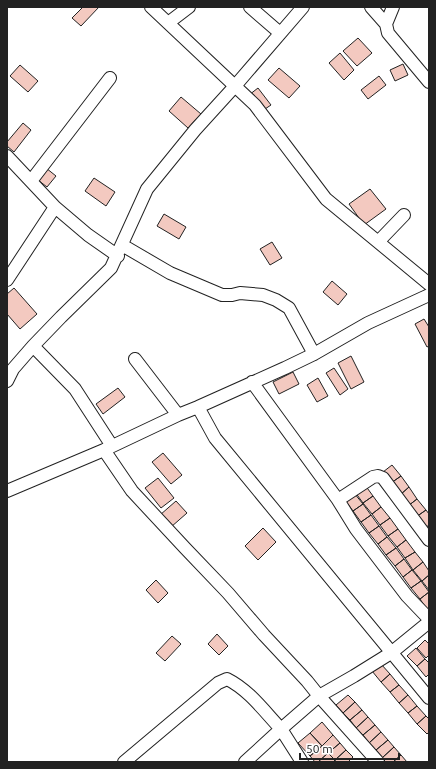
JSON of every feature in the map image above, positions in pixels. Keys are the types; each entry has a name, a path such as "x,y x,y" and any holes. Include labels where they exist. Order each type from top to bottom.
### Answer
{"street":[{"path":"151,7 255,105 326,199 429,284"},
{"path":"168,23 189,7"},
{"path":"250,7 280,33"},
{"path":"7,381 13,369 33,346 61,316 111,268 147,189 303,7"},
{"path":"371,7 386,24 388,33 429,82"},
{"path":"386,24 393,7"},
{"path":"31,181 110,78"},
{"path":"7,156 55,207 88,235 120,251 222,295 240,293 263,295 276,300 288,308 314,354"},
{"path":"7,280 55,207"},
{"path":"378,242 404,215"},
{"path":"7,491 108,448 178,415 198,408 314,354 368,323 429,295"},
{"path":"33,346 75,389 132,491 228,593 378,762"},
{"path":"135,359 178,415"},
{"path":"252,382 338,500 356,530 407,596 429,619"},
{"path":"198,408 215,438 429,698"},
{"path":"338,500 373,477 378,476 383,478 429,540"},
{"path":"245,762 319,696 391,653 429,622"},
{"path":"124,762 218,683 227,679 236,683 246,692 281,729 302,762"}],"building":[{"path":"83,7 99,7 81,26 72,18"},
{"path":"358,38 372,53 357,66 343,51"},
{"path":"340,53 354,70 344,80 329,63"},
{"path":"403,64 408,75 395,81 390,70"},
{"path":"20,65 38,81 28,92 10,76"},
{"path":"279,68 300,86 289,98 268,80"},
{"path":"379,76 386,85 368,99 361,90"},
{"path":"258,88 271,105 262,111 249,95"},
{"path":"181,97 201,114 188,128 169,111"},
{"path":"23,123 31,130 14,152 7,146 7,142"},
{"path":"46,168 56,176 47,187 38,180"},
{"path":"94,178 115,192 106,206 85,191"},
{"path":"370,189 386,209 364,225 349,204"},
{"path":"164,214 186,227 179,239 157,226"},
{"path":"272,242 282,258 270,265 260,249"},
{"path":"332,281 347,294 338,305 323,292"},
{"path":"14,288 37,314 20,329 7,314 7,294"},
{"path":"424,319 429,327 429,346 427,347 415,324"},
{"path":"351,356 364,382 351,389 338,363"},
{"path":"334,368 348,389 340,395 326,373"},
{"path":"293,372 299,384 279,394 273,382"},
{"path":"318,378 328,396 317,402 307,385"},
{"path":"118,388 125,397 103,414 96,404"},
{"path":"163,453 182,475 171,484 152,462"},
{"path":"392,465 401,476 391,483 383,472"},
{"path":"401,476 409,487 400,495 391,483"},
{"path":"158,478 174,498 161,508 145,488"},
{"path":"365,485 373,496 363,503 355,492"},
{"path":"409,487 417,499 408,506 400,495"},
{"path":"354,493 363,504 353,511 345,500"},
{"path":"373,496 381,507 372,514 363,503"},
{"path":"417,499 426,510 416,517 408,506"},
{"path":"176,501 187,513 171,527 160,515"},
{"path":"363,504 371,515 361,522 353,511"},
{"path":"381,507 390,518 380,525 372,514"},
{"path":"426,510 429,514 429,525 425,528 416,517"},
{"path":"371,515 379,526 369,533 361,522"},
{"path":"390,518 398,529 388,536 380,525"},
{"path":"379,526 387,537 378,544 369,533"},
{"path":"263,528 276,542 258,560 245,546"},
{"path":"398,529 406,540 397,547 388,536"},
{"path":"387,537 396,548 386,555 378,544"},
{"path":"406,540 415,552 405,558 397,547"},
{"path":"396,548 404,559 395,566 386,555"},
{"path":"415,552 423,562 413,570 405,558"},
{"path":"404,559 412,570 403,577 395,566"},
{"path":"423,562 429,571 429,575 422,581 413,570"},
{"path":"412,570 421,581 411,588 403,577"},
{"path":"429,575 429,590 422,581"},
{"path":"156,580 168,593 158,603 146,590"},
{"path":"421,581 429,592 420,599 411,588"},
{"path":"429,592 429,610 428,611 420,599"},
{"path":"217,634 228,646 219,655 208,644"},
{"path":"172,636 181,644 165,661 156,653"},
{"path":"425,640 429,644 429,655 426,658 417,648"},
{"path":"416,648 425,659 417,666 407,656"},
{"path":"425,659 429,663 429,674 426,677 417,666"},
{"path":"381,664 390,674 381,682 372,671"},
{"path":"390,674 399,685 390,692 381,682"},
{"path":"399,685 408,695 399,703 390,692"},
{"path":"348,695 355,702 343,713 336,705"},
{"path":"408,695 417,706 408,713 399,703"},
{"path":"355,702 362,710 350,720 343,713"},
{"path":"417,706 426,716 417,724 408,713"},
{"path":"362,710 368,717 356,728 350,720"},
{"path":"426,716 429,719 429,732 427,734 417,724"},
{"path":"368,717 375,725 363,735 356,728"},
{"path":"322,722 333,735 322,746 310,733"},
{"path":"375,725 381,732 369,743 363,735"},
{"path":"381,732 388,740 376,750 369,743"},
{"path":"310,733 322,746 310,756 298,743"},
{"path":"333,735 340,743 328,753 322,746"},
{"path":"388,740 394,747 382,758 376,750"},
{"path":"340,743 346,750 335,760 328,753"},
{"path":"322,746 328,753 318,762 315,762 310,756"},
{"path":"394,747 401,755 393,762 386,762 382,758"},
{"path":"346,750 353,757 348,762 336,762 335,760"},
{"path":"328,753 335,760 333,762 318,762"},
{"path":"401,755 407,762 393,762"}]}
